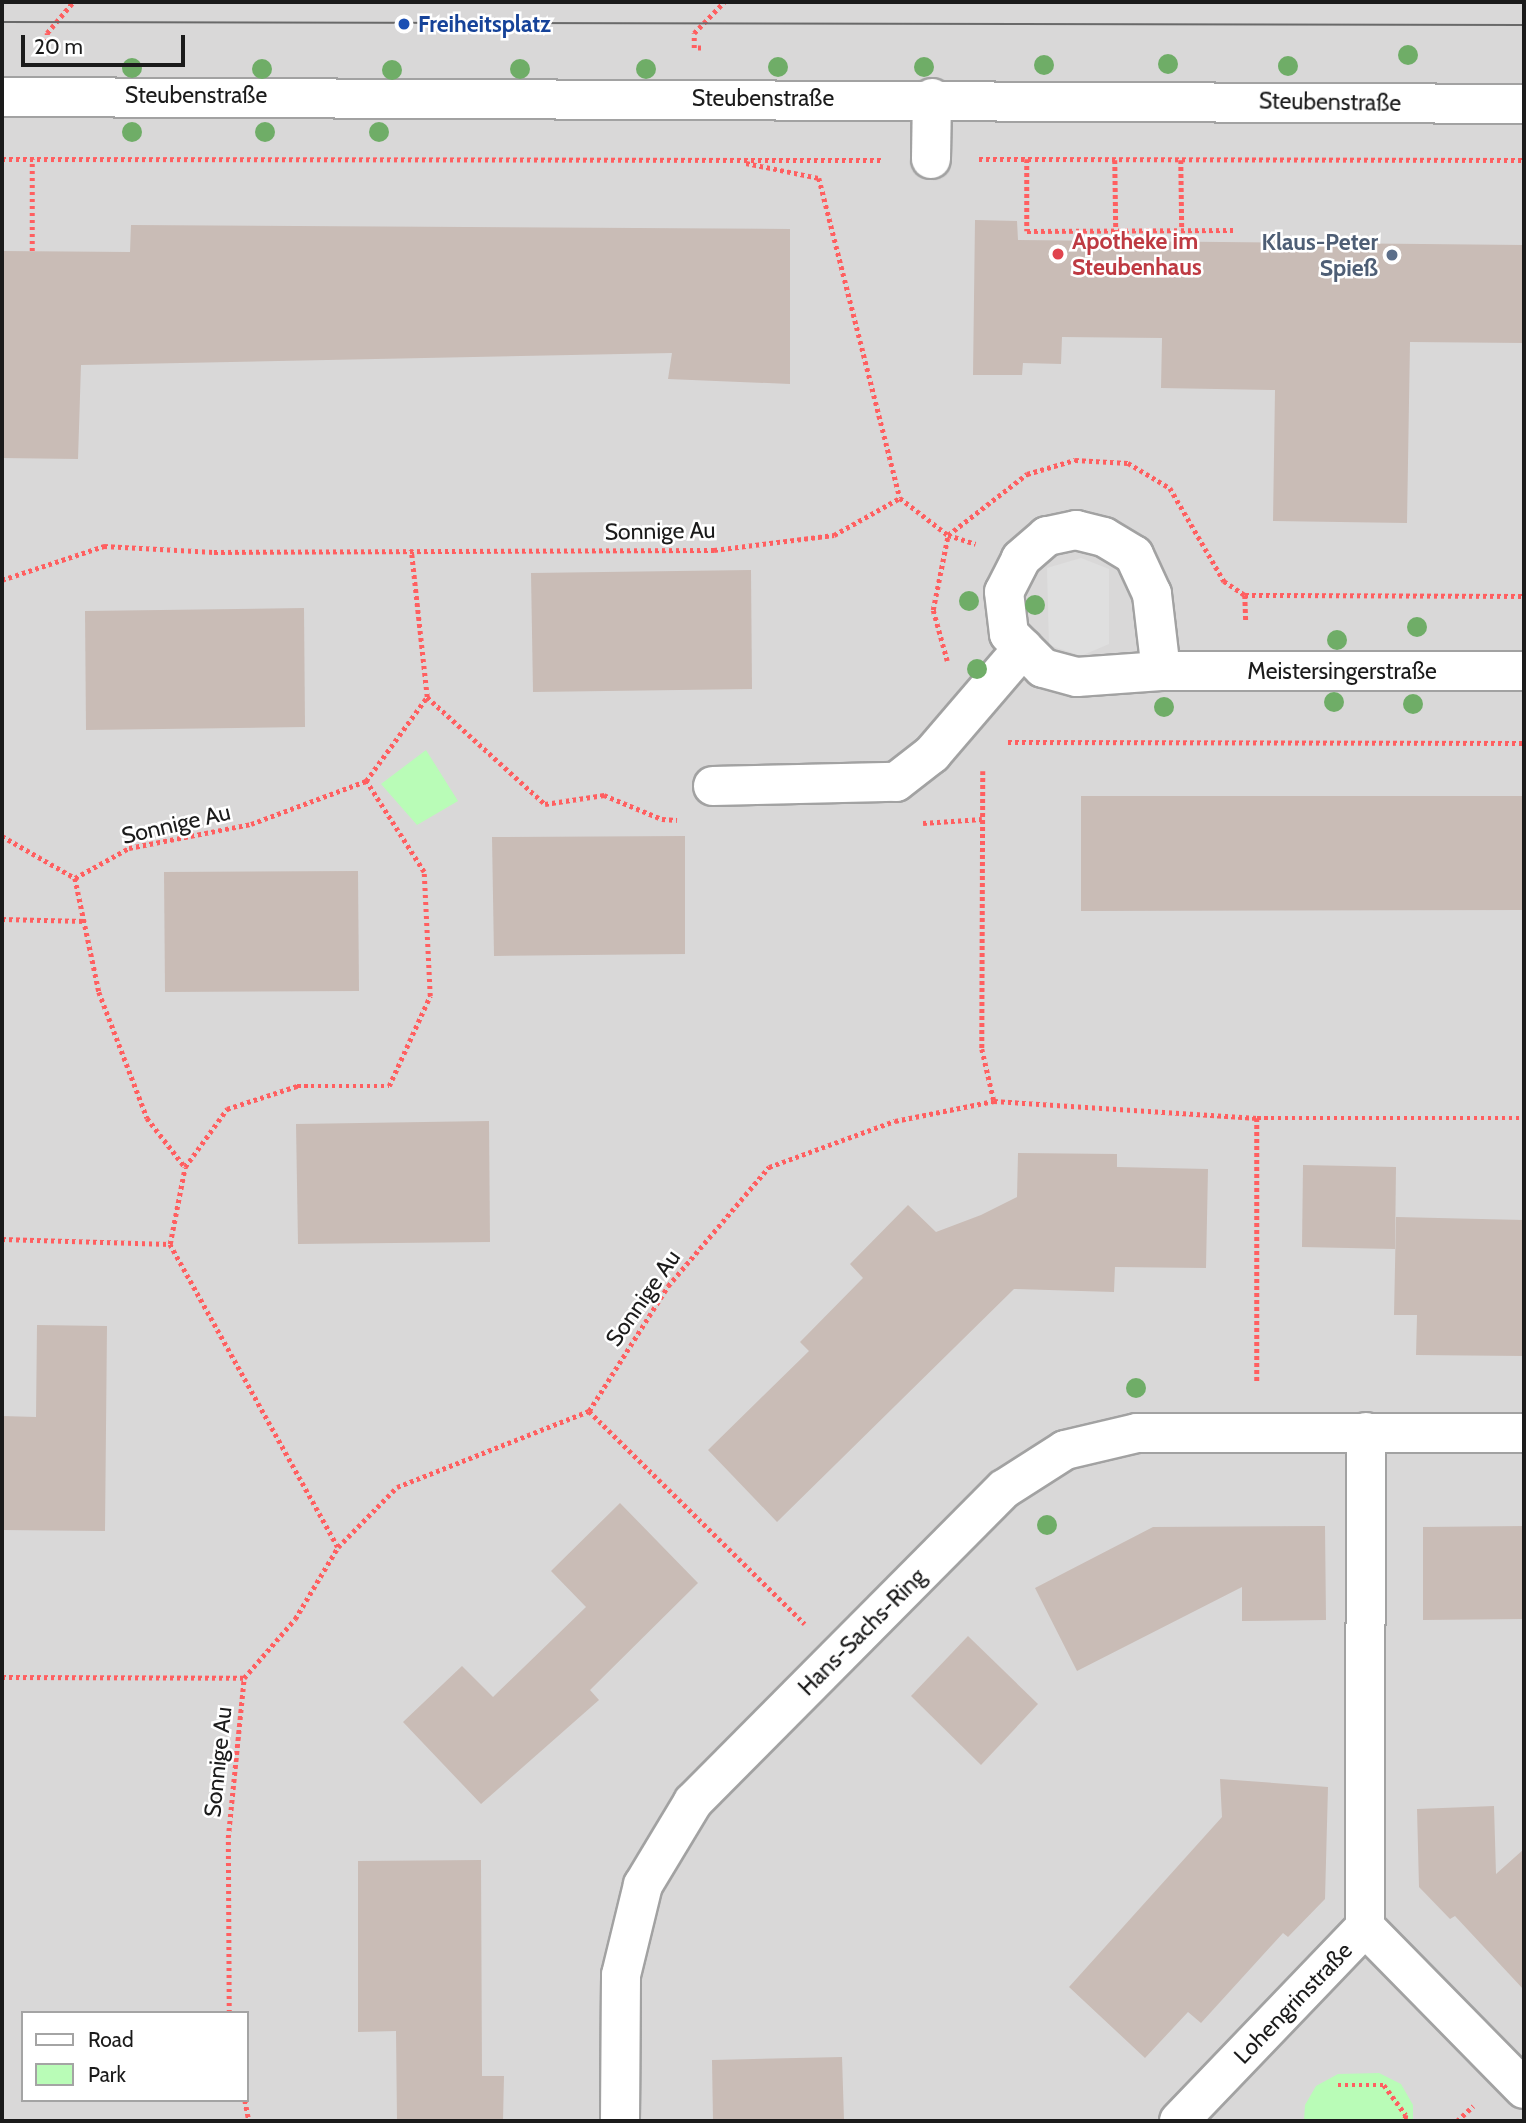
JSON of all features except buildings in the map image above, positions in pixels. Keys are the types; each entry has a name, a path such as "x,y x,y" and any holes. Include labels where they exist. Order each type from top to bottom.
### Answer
{"street":[{"name":"Steubenstraße","path":"2,97 932,98 1524,104"},
{"path":"931,159 932,98"},
{"name":"Meistersingerstraße","path":"1161,671 1152,594 1134,555 1104,537 1076,530 1047,537 1021,559 1004,592 1009,634 1042,668 1077,677 1161,671 1524,671"},
{"path":"712,786 896,782 932,754 1023,648"},
{"path":"1365,1927 1366,1432"},
{"name":"Hans-Sachs-Ring","path":"620,2121 621,1975 643,1885 693,1801 1004,1489 1065,1450 1137,1433 1524,1433"},
{"name":"Lohengrinstraße","path":"1179,2121 1365,1927 1524,2089"}],"path":[{"path":"2,159 1524,160"},
{"path":"32,159 32,251"},
{"path":"1027,159 1027,230 1233,230"},
{"path":"1115,160 1116,231"},
{"path":"1181,160 1182,230"},
{"path":"736,161 819,178 900,498 948,535"},
{"name":"Sonnige Au","path":"2,580 104,546 214,552 714,550 834,535 900,498"},
{"path":"338,1547 170,1244 185,1167 227,1109 298,1086 389,1086 430,996 424,872 366,781 427,697 411,550"},
{"path":"1245,595 1524,596"},
{"path":"1000,742 1524,743"},
{"path":"984,768 982,1049 993,1101"},
{"name":"Sonnige Au","path":"75,878 129,848 251,824 366,781"},
{"path":"2,836 75,878 99,992 147,1118 185,1167"},
{"path":"2,919 85,921"},
{"name":"Sonnige Au","path":"229,2011 228,1838 244,1678 295,1619 338,1547 397,1488 589,1411 668,1286 769,1167 895,1122 993,1101 1257,1118 1524,1118"},
{"path":"1257,1118 1257,1433"},
{"path":"2,1239 170,1244"},
{"path":"589,1411 838,1656"},
{"path":"2,1678 244,1678"},
{"path":"1338,2085 1384,2085 1406,2115 1405,2121"},
{"path":"245,2102 249,2121"}],"shaded area":[{"path":"2,2 1524,2 1524,2121 2,2121"},
{"path":"1081,558 1109,569 1109,644 1081,656 1049,645 1047,568"}],"green space":[{"path":"426,750 458,801 417,825 381,784"},
{"path":"1379,2073 1401,2084 1413,2105 1413,2121 1304,2121 1305,2105 1316,2086 1338,2074"}],"tram line":[{"path":"2,22 1524,25"}],"place":[{"name":"Freiheitsplatz","path":"404,24"},
{"name":"Apotheke im Steubenhaus","path":"1058,254"},
{"name":"Klaus-Peter Spieß","path":"1392,255"}]}
